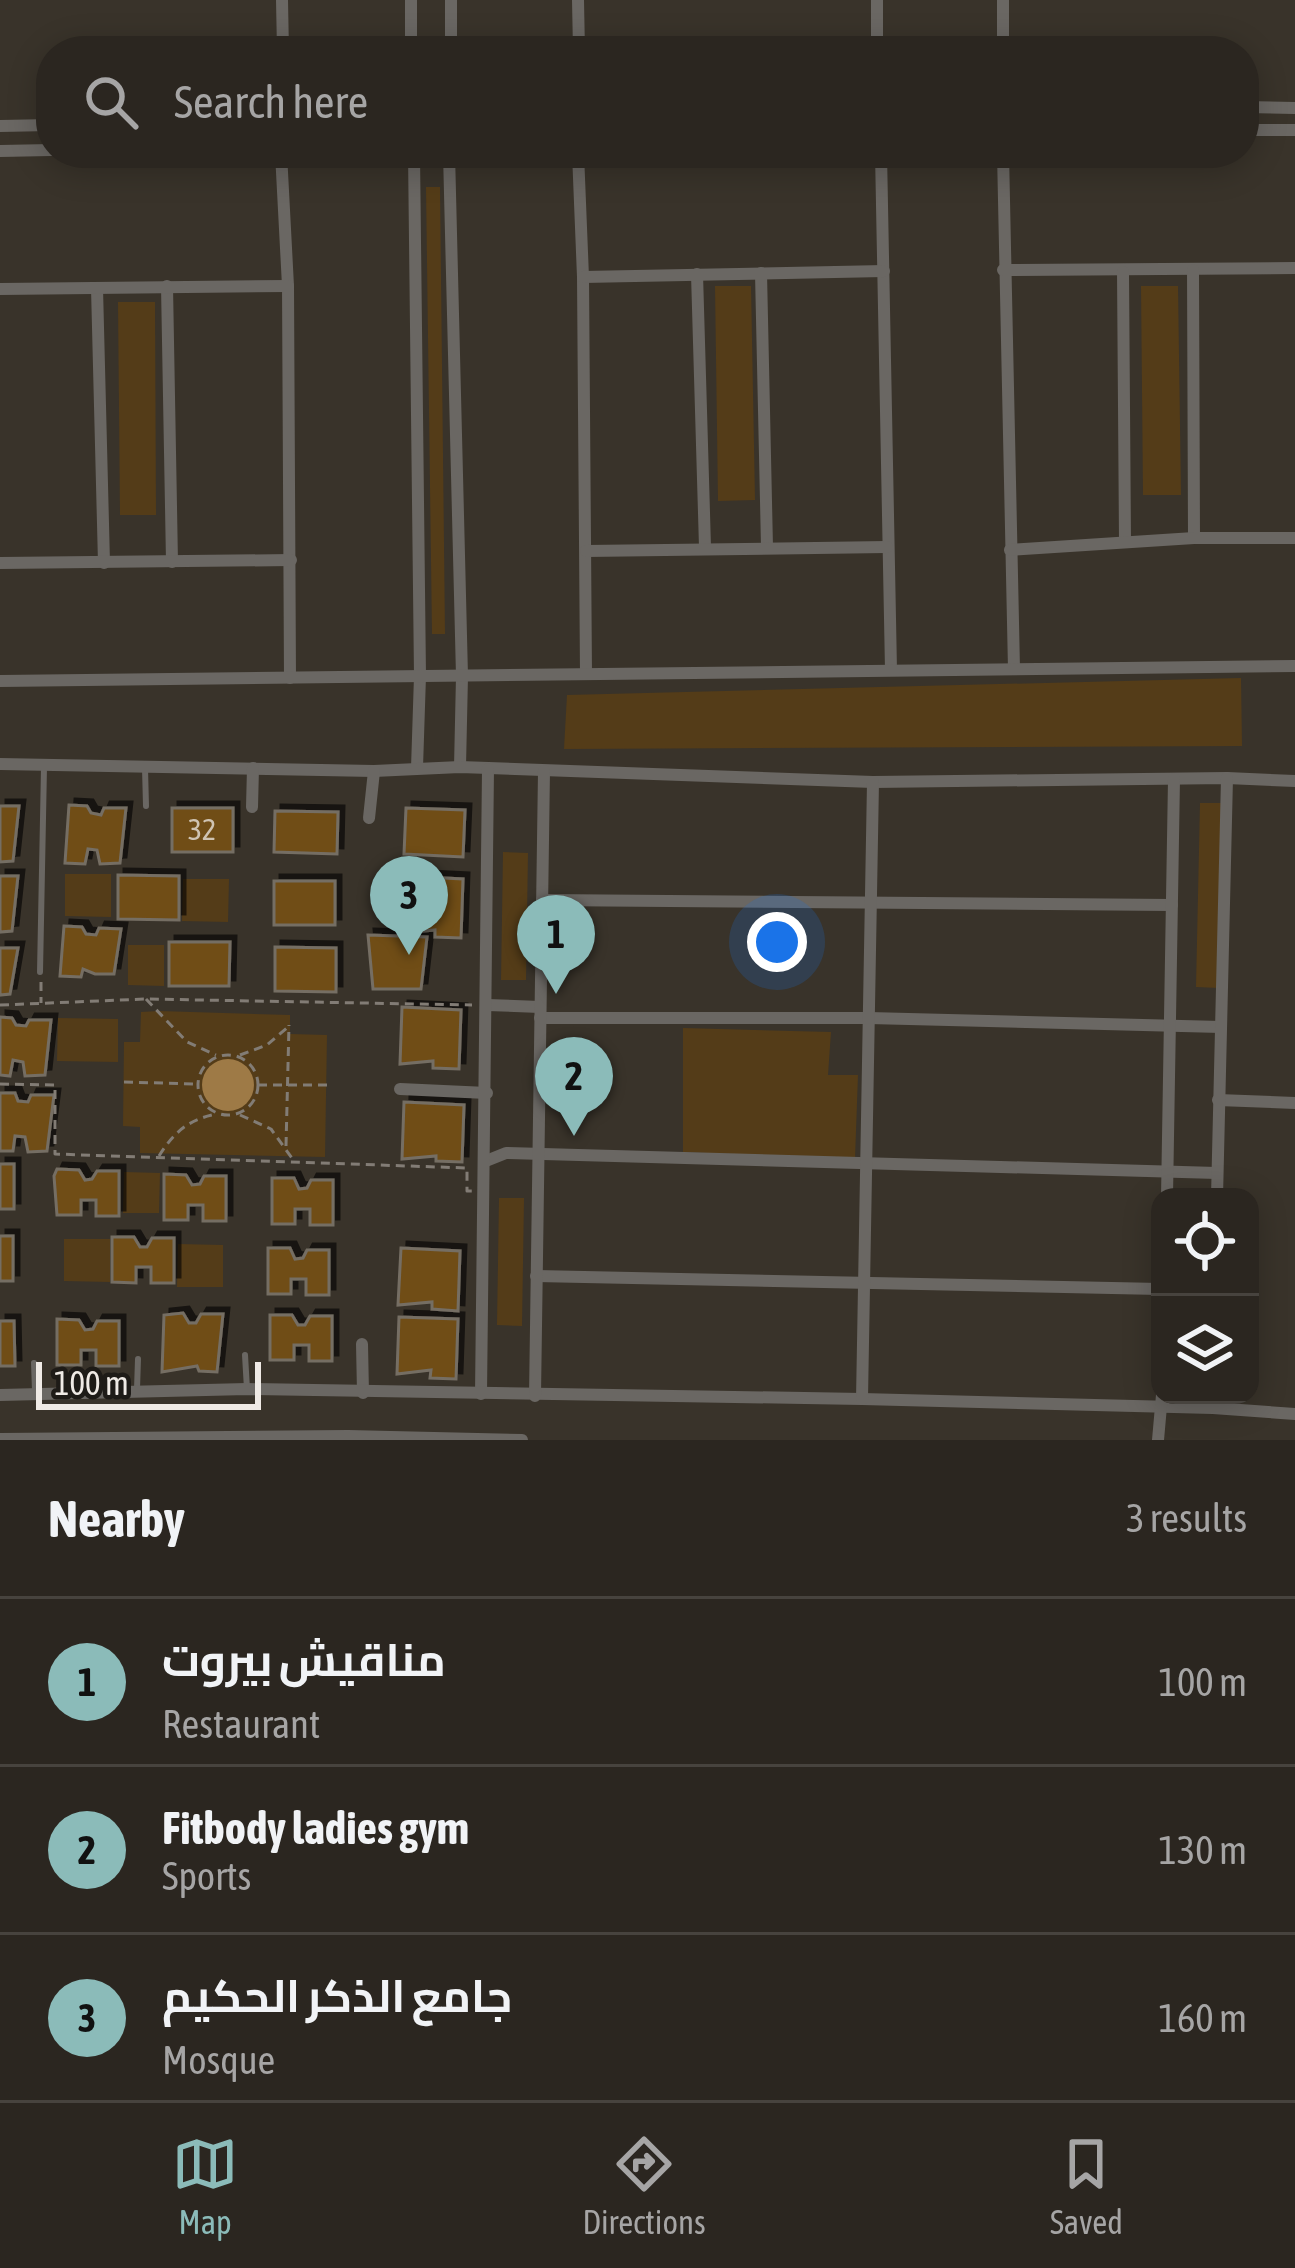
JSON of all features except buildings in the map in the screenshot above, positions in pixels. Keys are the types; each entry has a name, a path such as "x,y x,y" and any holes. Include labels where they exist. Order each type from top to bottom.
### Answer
{"street":[{"path":"282,0 283,36"},
{"path":"410,0 411,36"},
{"path":"451,0 451,36"},
{"path":"578,0 579,36"},
{"path":"877,0 877,36"},
{"path":"1003,0 1003,36"},
{"path":"1259,107 1295,108"},
{"path":"0,126 36,125"},
{"path":"1259,130 1295,130"},
{"path":"0,151 36,150"},
{"path":"282,168 290,678"},
{"path":"414,168 417,768"},
{"path":"446,168 462,676 460,767"},
{"path":"579,168 586,674"},
{"path":"881,168 891,670"},
{"path":"1003,168 1014,669"},
{"path":"1004,271 1295,268"},
{"path":"1193,270 1194,538"},
{"path":"583,277 884,271"},
{"path":"1123,272 1125,541"},
{"path":"761,273 766,547"},
{"path":"697,274 705,547"},
{"path":"167,286 172,562"},
{"path":"0,289 287,286"},
{"path":"97,288 104,563"},
{"path":"1010,550 1194,538 1295,538"},
{"path":"586,551 887,547"},
{"path":"0,562 291,560"},
{"path":"0,681 1295,666"},
{"path":"0,764 374,771 460,767 873,782 1295,781"},
{"path":"252,807 253,768"},
{"path":"481,1394 488,770"},
{"path":"369,818 374,771"},
{"path":"535,1396 544,771"},
{"path":"1217,1188 1227,778"},
{"path":"1167,1188 1174,779"},
{"path":"862,1399 873,782"},
{"path":"542,900 1172,905"},
{"path":"487,1005 540,1013 1221,1028"},
{"path":"400,1089 487,1093"},
{"path":"1218,1100 1295,1103"},
{"path":"486,1161 506,1154 1217,1173"},
{"path":"536,1276 1151,1289"},
{"path":"362,1344 363,1393"},
{"path":"0,1395 247,1389 1151,1402"},
{"path":"1159,1440 1161,1404"},
{"path":"1232,1404 1295,1414"},
{"path":"0,1438 522,1440"}],"lane":[{"path":"40,972 44,764"},
{"path":"145,764 146,806"},
{"path":"245,1355 247,1389"},
{"path":"137,1393 138,1359"},
{"path":"34,1363 35,1395"}],"path":[{"path":"40,972 41,1004"},
{"path":"146,999 188,1042 218,1056 238,1056 267,1045 289,1025 286,1146"},
{"path":"0,1005 146,999 487,1005"},
{"path":"218,1056 206,1063 197,1084 202,1102 218,1114"},
{"path":"235,1114 249,1107 258,1085 252,1066 238,1056"},
{"path":"124,1082 197,1084"},
{"path":"0,1084 55,1084 56,1154 466,1168 467,1191 486,1192"},
{"path":"258,1085 332,1085"},
{"path":"157,1159 187,1123 235,1114 271,1129 295,1162"}],"shaded area":[{"path":"426,187 440,187 445,634 432,634"},
{"path":"715,286 751,286 755,500 718,501"},
{"path":"1141,286 1178,286 1181,495 1143,495"},
{"path":"118,302 155,302 156,515 120,515"},
{"path":"1241,678 1242,746 564,749 567,695"},
{"path":"1200,803 1223,803 1219,988 1196,987"},
{"path":"503,852 528,853 526,980 501,980"},
{"path":"65,874 111,874 111,917 65,916"},
{"path":"183,879 229,879 228,922 182,921"},
{"path":"128,945 164,945 164,986 128,985"},
{"path":"141,1012 290,1015 290,1034 327,1035 325,1157 140,1153 140,1127 123,1126 124,1042 140,1042"},
{"path":"58,1018 118,1019 118,1062 57,1061"},
{"path":"683,1028 831,1032 828,1075 858,1075 855,1159 683,1152"},
{"path":"228,1059 247,1066 254,1085 247,1104 228,1111 209,1104 202,1085 209,1066"},
{"path":"124,1172 160,1173 159,1213 123,1213"},
{"path":"499,1198 524,1198 522,1326 497,1325"},
{"path":"64,1239 110,1239 110,1282 64,1281"},
{"path":"178,1244 223,1245 223,1287 177,1287"}],"place":[{"name":"جامع الذكر الحكيم","path":"409,955"},
{"name":"مناقيش بيروت","path":"556,994"},
{"name":"Fitbody ladies gym","path":"574,1136"}]}
